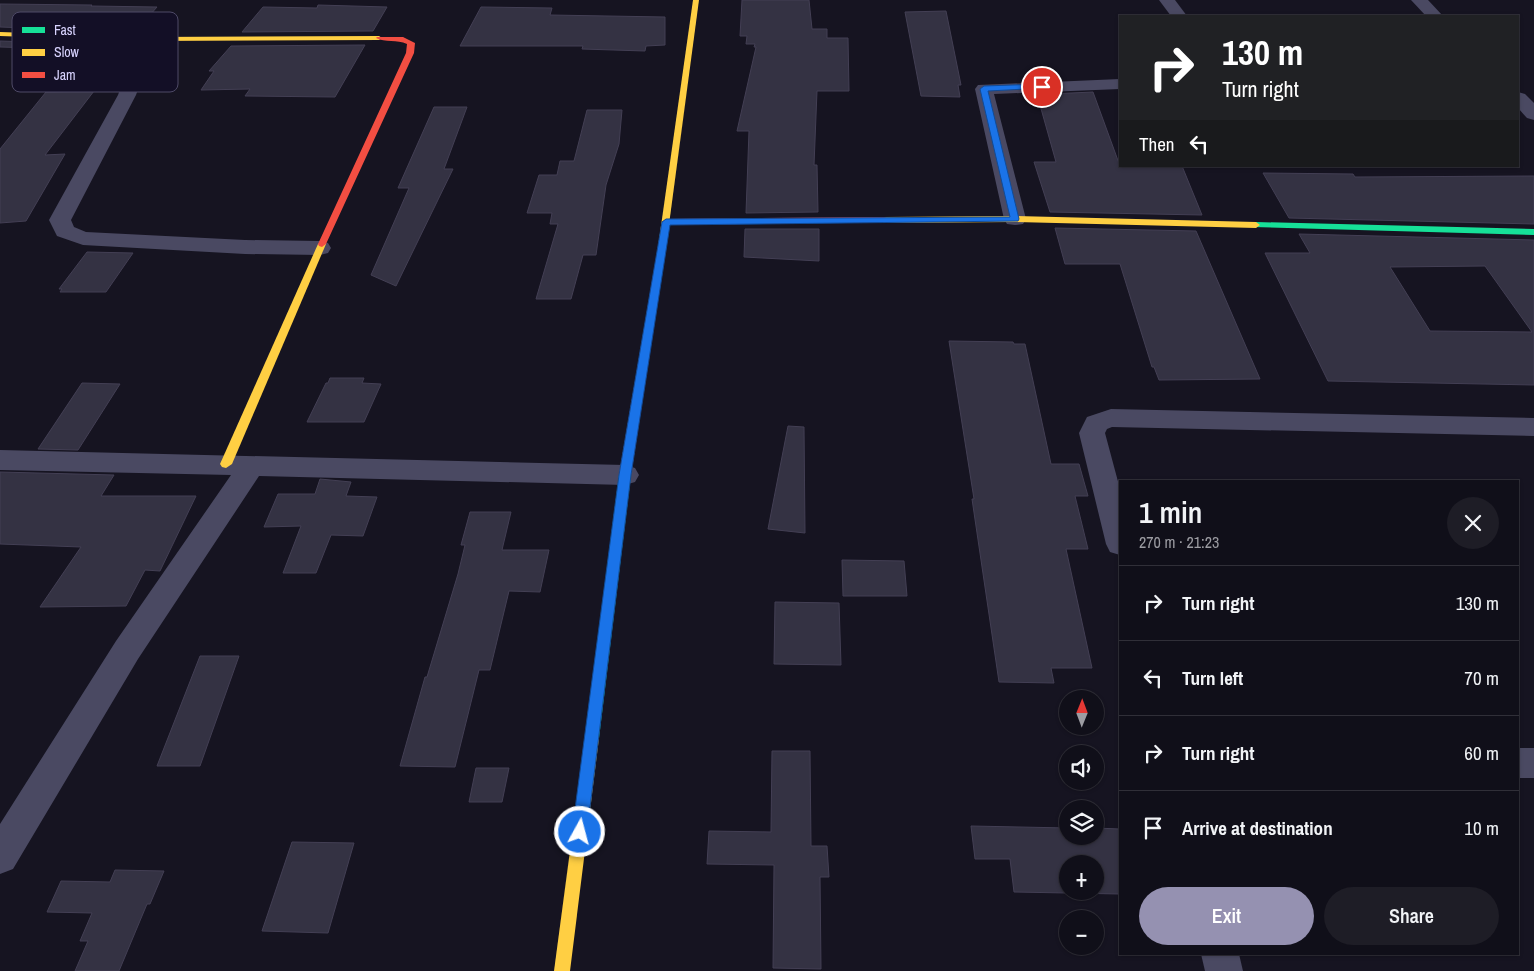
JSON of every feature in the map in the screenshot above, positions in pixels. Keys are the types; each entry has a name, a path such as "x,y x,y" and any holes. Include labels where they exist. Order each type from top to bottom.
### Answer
{"street":[{"path":"562,971 625,475 666,222 696,0"},
{"path":"1167,0 1178,15"},
{"path":"1419,0 1434,15"},
{"path":"0,857 239,464 320,248 410,53 411,43 403,39 391,38 178,39"},
{"path":"1015,219 984,89 1119,84"},
{"path":"128,92 60,220 65,231 83,238 245,247 320,248"},
{"path":"1519,99 1534,114"},
{"path":"666,222 1015,219 1534,232"},
{"path":"1119,540 1092,433 1096,423 1111,418 1534,427"},
{"path":"0,460 239,464 625,475"},
{"path":"1519,763 1534,763"},
{"path":"1220,955 1224,971"}],"building":[{"path":"742,0 809,0 812,29 827,29 827,38 848,38 849,91 817,91 814,165 817,165 818,212 746,213 749,131 737,131 756,47 754,47 755,44 746,44 747,36 740,36"},
{"path":"0,4 157,7 153,12 12,12 12,27 0,27"},
{"path":"318,5 387,7 373,31 242,32 263,7 317,8"},
{"path":"481,7 552,8 550,15 665,17 665,45 646,46 645,51 582,49 583,46 460,46"},
{"path":"946,11 961,85 958,85 960,97 921,96 905,12"},
{"path":"0,41 12,41 12,47 0,47"},
{"path":"365,45 335,97 245,96 250,89 201,90 214,71 209,71 231,46"},
{"path":"46,92 93,92 45,155 65,154 26,221 0,223 0,149"},
{"path":"1093,92 1119,167 1182,167 1202,215 1050,212 1034,162 1056,162 1040,105 1053,105 1049,94"},
{"path":"434,107 467,107 444,169 453,169 396,286 371,275 409,188 398,188"},
{"path":"587,110 622,110 619,144 606,185 596,255 583,255 571,299 536,299 558,224 550,224 552,213 527,213 539,175 557,175 560,161 574,161"},
{"path":"1263,173 1353,174 1355,177 1534,176 1534,224 1289,218"},
{"path":"1055,228 1196,231 1260,379 1159,380 1154,367 1152,367 1120,264 1065,264"},
{"path":"745,229 819,229 819,261 744,257"},
{"path":"1299,234 1534,240 1534,385 1328,381 1265,253 1310,253","holes":["1485,266 1532,332 1430,331 1390,267"]},
{"path":"87,252 133,253 106,292 60,292 62,289 59,289"},
{"path":"949,341 1013,342 1014,344 1025,344 1051,464 1079,464 1088,496 1075,496 1088,549 1066,549 1092,668 1051,668 1054,683 999,682 972,499 974,499"},
{"path":"330,378 364,378 362,383 381,384 364,422 307,422"},
{"path":"82,383 120,384 78,450 38,449"},
{"path":"788,426 804,427 805,533 768,529"},
{"path":"0,472 114,475 101,496 196,496 160,571 145,570 126,606 40,607 81,547 0,544"},
{"path":"320,479 351,482 346,496 377,497 363,536 331,535 316,573 283,573 301,526 264,527 278,494 315,494"},
{"path":"470,512 511,512 502,550 549,550 540,592 509,591 490,670 479,670 455,767 400,766 425,677 427,677 458,574 465,545 461,545"},
{"path":"842,560 904,561 907,596 843,596"},
{"path":"775,602 839,603 841,665 774,664"},
{"path":"200,656 239,656 200,766 157,766"},
{"path":"772,751 810,751 811,846 827,846 829,877 820,877 821,969 773,968 774,865 707,864 709,831 771,832"},
{"path":"476,768 509,768 502,802 469,802"},
{"path":"971,826 1059,828 1059,845 1104,845 1104,828 1119,829 1119,894 1104,894 1104,855 1059,855 1059,893 1014,892 1010,859 975,859"},
{"path":"292,842 354,843 328,933 262,931"},
{"path":"115,870 164,871 150,904 147,904 119,971 75,971 88,941 80,941 92,913 47,912 61,881 110,882"}],"traffic: fast":[{"path":"1256,225 1534,232"},
{"path":"592,738 625,475"}],"traffic: slow":[{"path":"662,247 696,0"},
{"path":"0,34 12,34"},
{"path":"178,39 379,38"},
{"path":"884,220 1015,219 1256,225"},
{"path":"226,464 322,244"},
{"path":"562,971 592,738"}],"traffic: jam":[{"path":"322,244 410,53 411,43 403,39 379,38"},
{"path":"666,222 884,220"},
{"path":"625,475 662,247"}],"route":[{"path":"580,832 625,475 666,222 1015,219 984,89 1042,87"}]}
